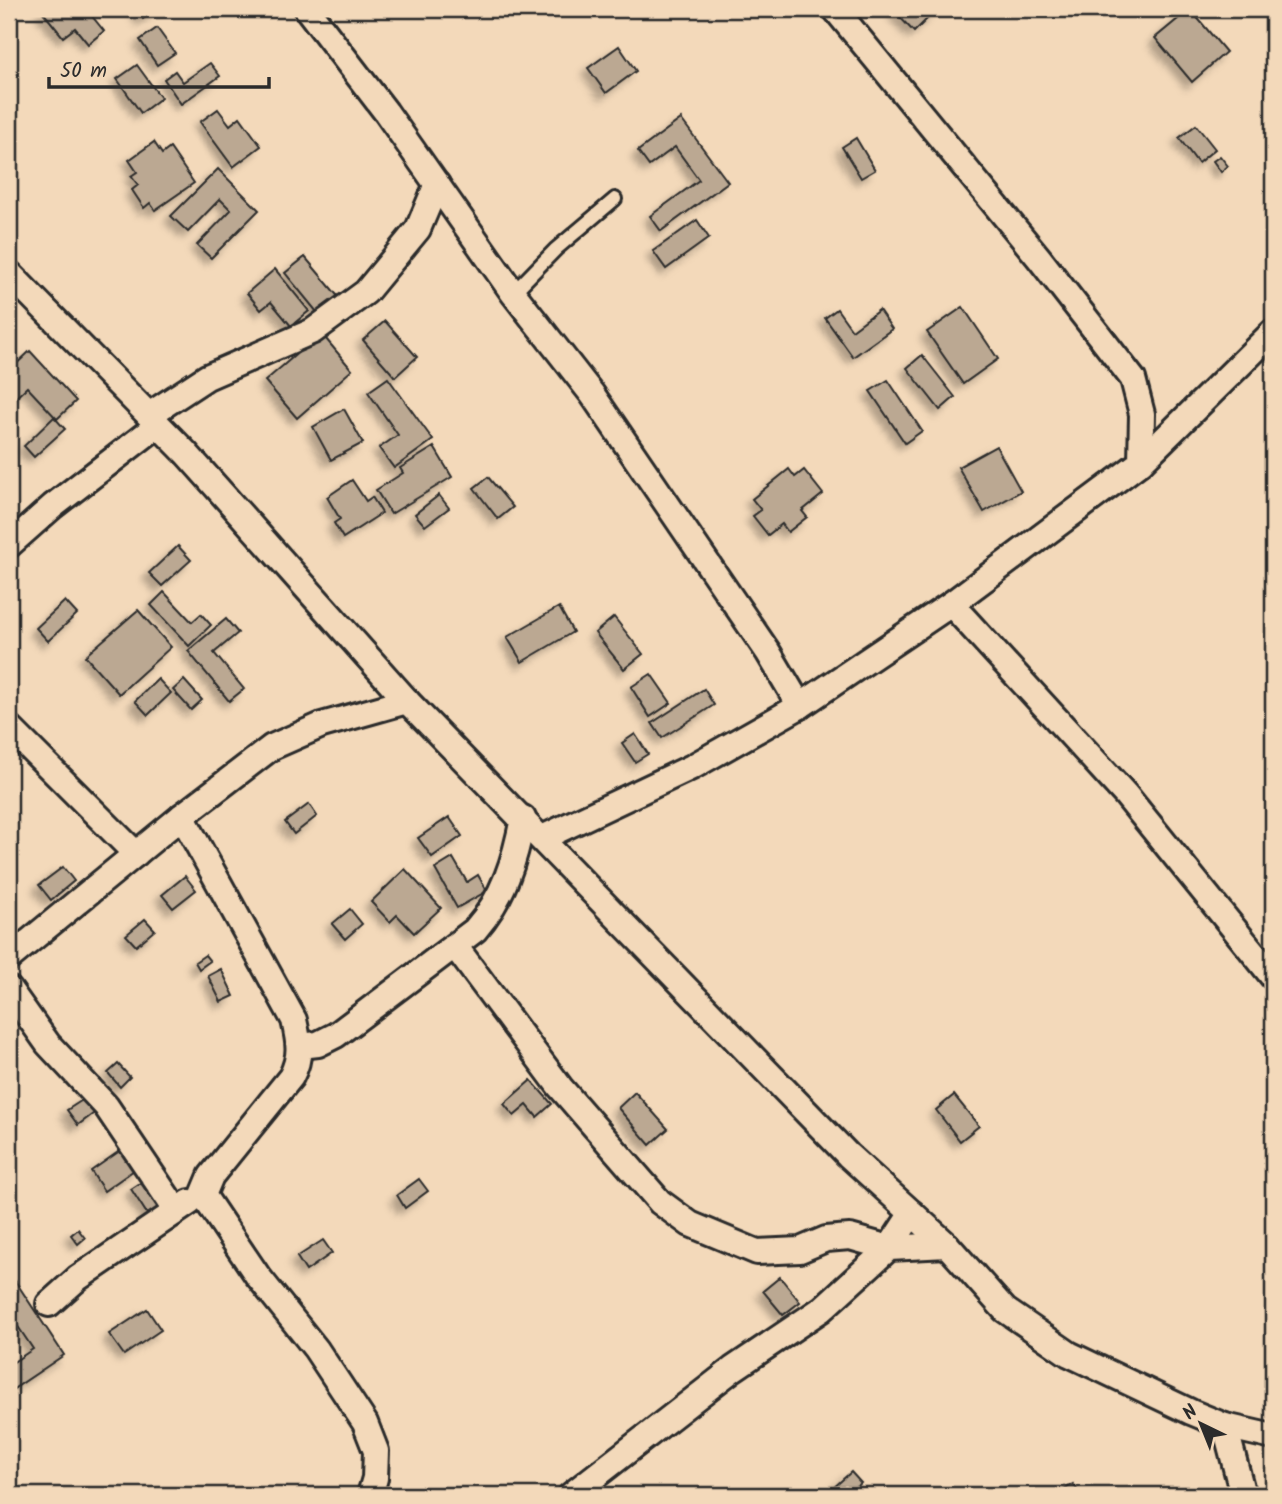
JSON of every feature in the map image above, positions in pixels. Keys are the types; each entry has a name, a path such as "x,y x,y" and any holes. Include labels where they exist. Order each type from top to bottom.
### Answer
{"street":[{"path":"307,9 437,184 513,293 592,394 768,652 800,706"},
{"path":"835,9 1023,238 1133,379 1142,414 1141,462"},
{"path":"9,545 207,377 313,331 366,292 418,229 437,184"},
{"path":"9,273 154,420 407,701 848,1155 947,1245 1005,1310 1069,1354 1225,1426 1273,1437"},
{"path":"542,838 692,767 800,706 951,604 1141,462 1273,332"},
{"path":"951,604 1125,793 1273,977"},
{"path":"9,958 182,816 272,747 299,733 407,701"},
{"path":"9,727 136,854"},
{"path":"49,1304 78,1278 176,1210 203,1195 211,1176 291,1077 299,1059 300,1046 294,1020 182,816"},
{"path":"300,1046 318,1044 336,1035 455,946 491,912 515,862 523,818"},
{"path":"455,946 560,1087 660,1202 690,1224 757,1252 800,1250 826,1239 850,1237 889,1248 947,1245"},
{"path":"9,989 48,1044 106,1107 176,1210"},
{"path":"203,1195 211,1211 316,1349 365,1423 376,1451 375,1478 370,1495"},
{"path":"571,1495 733,1369 822,1309 889,1248 912,1213"},
{"path":"1225,1426 1243,1495"}],"lane":[{"path":"513,293 556,249 615,199"}],"building":[{"path":"99,9 92,16 104,31 88,44 75,28 63,37 42,11"},
{"path":"136,9 158,9 143,19"},
{"path":"898,9 937,9 914,32 895,12"},
{"path":"1190,9 1226,52 1192,82 1155,38"},
{"path":"157,28 175,53 157,65 140,40"},
{"path":"619,46 636,71 606,93 588,68"},
{"path":"210,63 220,76 181,104 164,79 175,71 183,82"},
{"path":"137,65 161,98 141,113 117,79"},
{"path":"218,109 230,125 240,117 261,146 233,167 200,122"},
{"path":"681,119 728,182 661,231 650,216 699,180 675,147 649,166 638,151"},
{"path":"1196,125 1215,149 1198,163 1179,138"},
{"path":"856,138 875,170 861,178 842,147"},
{"path":"154,142 162,154 170,148 194,183 155,210 150,203 144,208 132,190 138,185 131,176 137,172 129,160"},
{"path":"1220,156 1228,166 1221,172 1213,161"},
{"path":"218,169 259,210 211,258 197,245 231,210 220,199 188,232 171,216"},
{"path":"697,220 709,238 666,269 653,251"},
{"path":"305,257 341,300 321,317 285,273"},
{"path":"275,269 309,311 291,326 271,302 261,310 247,293"},
{"path":"963,307 998,359 963,384 927,332"},
{"path":"837,309 852,330 879,310 892,329 853,357 825,318"},
{"path":"385,321 417,357 395,377 363,340"},
{"path":"321,333 352,370 297,418 265,381"},
{"path":"30,351 76,401 57,419 27,387 9,404 9,371"},
{"path":"922,355 955,397 940,410 907,368"},
{"path":"388,378 433,440 394,468 379,448 398,435 368,392"},
{"path":"888,380 922,431 905,443 870,391"},
{"path":"344,409 363,443 331,460 313,427"},
{"path":"54,417 65,429 34,457 24,446"},
{"path":"996,446 1021,491 984,512 958,467"},
{"path":"434,447 452,477 391,514 376,490 403,473 400,468"},
{"path":"789,469 795,477 804,470 823,494 802,511 807,517 788,532 782,524 768,535 753,516 761,510 752,499"},
{"path":"488,477 513,507 498,519 474,488"},
{"path":"352,480 366,501 372,497 382,513 343,538 334,523 340,519 327,497"},
{"path":"439,495 449,508 425,526 415,514"},
{"path":"178,546 191,560 162,586 149,573"},
{"path":"164,592 192,622 201,614 211,625 189,646 151,605"},
{"path":"65,601 77,614 48,641 36,628"},
{"path":"559,607 573,632 522,662 507,637"},
{"path":"138,610 171,647 119,694 85,656"},
{"path":"614,617 643,654 624,669 595,633"},
{"path":"226,619 238,633 214,653 244,689 229,701 188,651"},
{"path":"651,674 671,703 650,717 631,687"},
{"path":"158,679 171,693 148,715 135,701"},
{"path":"184,680 202,700 191,710 173,690"},
{"path":"704,689 714,705 662,738 652,723"},
{"path":"635,734 648,754 635,762 622,743"},
{"path":"309,804 317,816 294,834 285,822"},
{"path":"449,817 462,836 432,857 418,838"},
{"path":"453,858 467,882 478,875 487,891 457,908 435,869"},
{"path":"63,867 74,881 51,900 39,885"},
{"path":"405,869 441,908 414,933 397,915 390,922 371,902"},
{"path":"185,876 196,890 173,908 162,895"},
{"path":"350,909 362,924 345,939 332,924"},
{"path":"145,919 155,930 136,946 126,935"},
{"path":"205,955 210,961 199,969 195,962"},
{"path":"221,969 234,996 221,1002 208,976"},
{"path":"118,1064 130,1077 120,1087 108,1073"},
{"path":"531,1080 552,1104 537,1117 527,1105 514,1116 504,1104"},
{"path":"635,1092 668,1129 650,1145 618,1108"},
{"path":"954,1095 979,1126 960,1141 936,1110"},
{"path":"87,1097 97,1111 78,1125 67,1110"},
{"path":"124,1148 137,1168 104,1191 91,1171"},
{"path":"148,1178 168,1209 151,1220 131,1189"},
{"path":"419,1179 428,1191 405,1208 397,1195"},
{"path":"78,1229 85,1238 78,1244 71,1235"},
{"path":"323,1240 332,1253 306,1271 297,1257"},
{"path":"12,1276 64,1355 9,1392 9,1365 33,1349 9,1313 9,1278"},
{"path":"780,1277 800,1302 783,1315 763,1291"},
{"path":"147,1309 161,1330 124,1355 109,1334"},
{"path":"851,1472 861,1483 848,1495 838,1495 832,1489"},
{"path":"1073,1484 1081,1495 1057,1495"}]}
